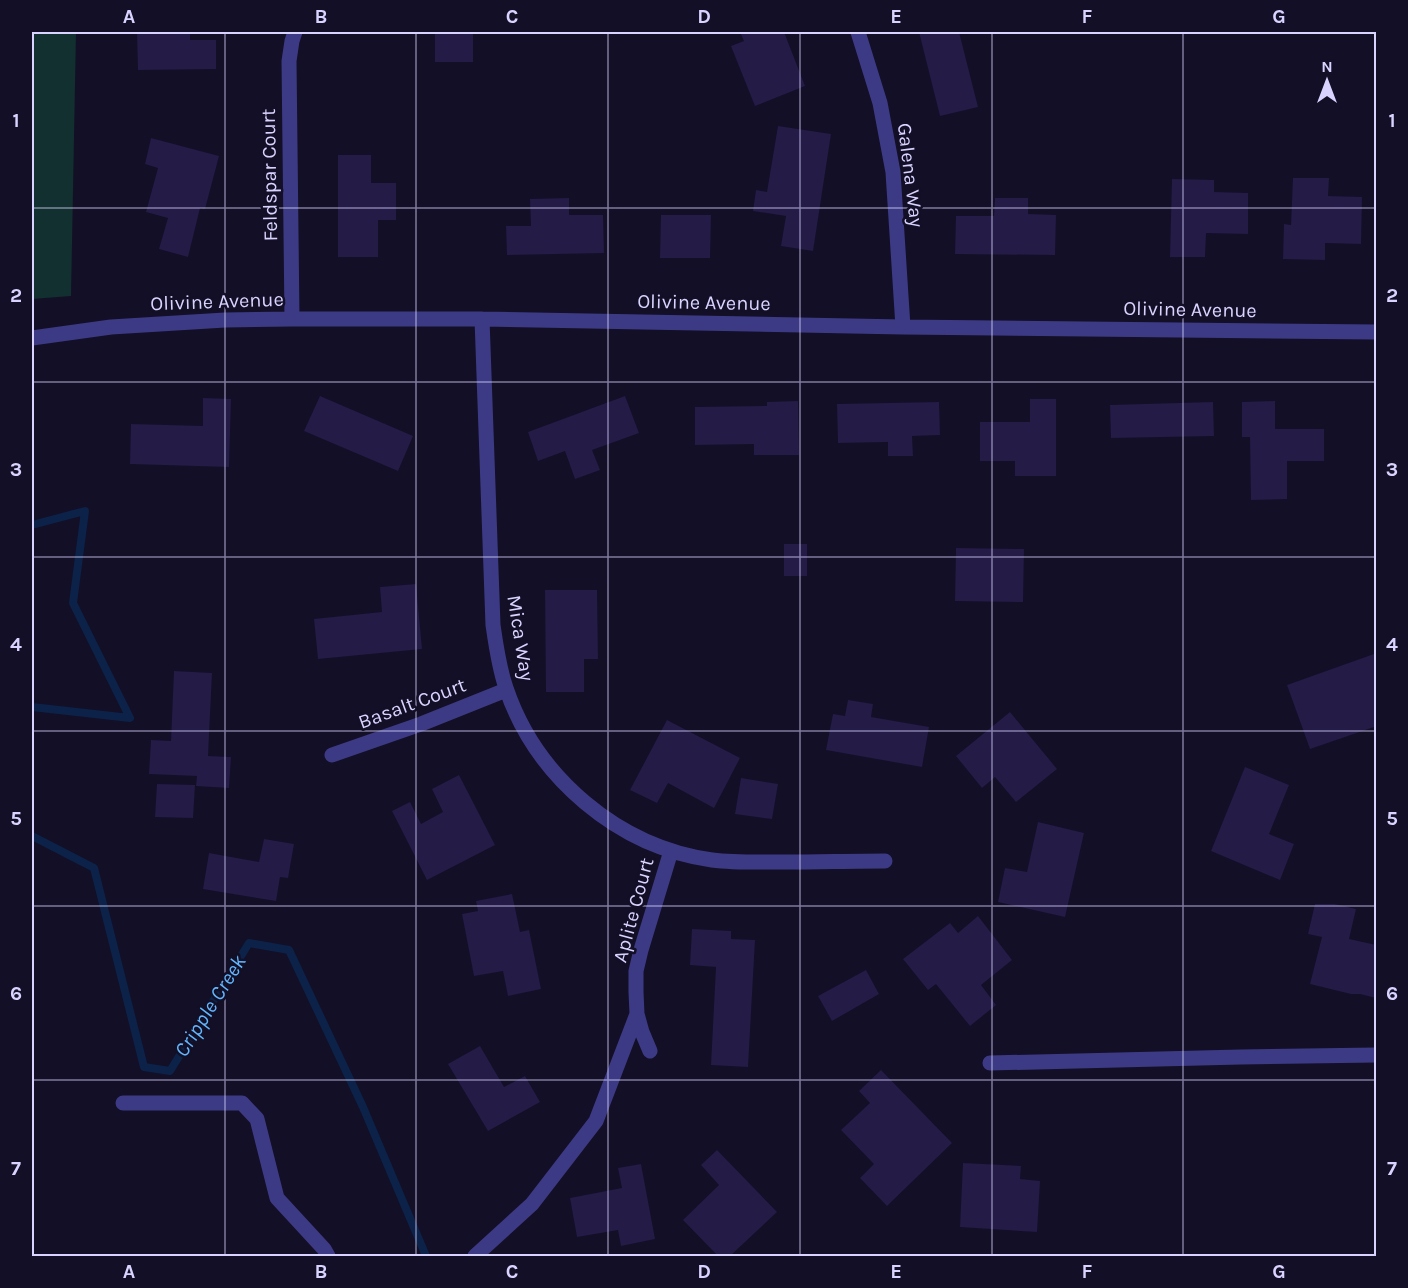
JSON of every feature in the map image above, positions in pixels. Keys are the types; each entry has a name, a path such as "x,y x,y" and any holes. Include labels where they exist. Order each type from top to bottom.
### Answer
{"street":[{"name":"Feldspar Court","path":"292,319 289,61 295,32"},
{"name":"Galena Way","path":"858,32 880,103 893,172 903,327"},
{"name":"Olivine Avenue","path":"32,338 111,327 225,320 292,319 482,319 903,327 1377,332"},
{"name":"Mica Way","path":"482,319 493,625 506,690 522,727 547,764 577,797 612,823 643,840 671,851 711,860 745,862 885,861"},
{"name":"Basalt Court","path":"332,755 421,724 506,690"},
{"name":"Aplite Court","path":"650,1051 637,1014 636,971 671,851"},
{"path":"475,1257 532,1204 596,1121 637,1014"},
{"path":"990,1063 1377,1055"},
{"path":"123,1103 242,1102 257,1119 277,1198 324,1249 328,1257"}],"green space":[{"path":"32,32 76,32 71,296 32,299"}],"building":[{"path":"137,32 190,32 190,40 216,40 216,69 138,70"},
{"path":"435,32 473,32 473,62 435,62"},
{"path":"740,32 784,32 805,86 755,106 731,46 744,41"},
{"path":"919,32 959,32 978,107 940,116"},
{"path":"778,126 831,134 813,251 781,246 786,216 753,211 756,190 767,192"},
{"path":"151,138 219,156 205,209 200,208 188,257 159,249 168,218 146,212 158,168 145,164"},
{"path":"338,155 371,155 371,183 396,183 396,220 378,220 378,257 338,257"},
{"path":"1293,178 1329,178 1328,196 1362,197 1361,244 1325,243 1325,260 1283,259 1284,224 1291,225"},
{"path":"1172,179 1214,180 1214,192 1248,193 1248,234 1206,233 1205,257 1170,257"},
{"path":"569,198 569,215 603,215 604,253 507,255 506,226 531,226 530,199"},
{"path":"995,198 1028,198 1028,214 1056,215 1055,255 955,254 956,216 994,216"},
{"path":"661,215 711,215 710,258 660,258"},
{"path":"320,396 413,436 398,471 304,431"},
{"path":"625,396 639,433 592,450 600,470 575,479 565,451 538,461 528,432"},
{"path":"203,398 231,399 229,467 130,464 131,424 203,426"},
{"path":"1030,399 1056,399 1056,476 1015,476 1015,461 980,461 980,422 1030,422"},
{"path":"798,401 799,455 754,455 754,444 695,445 695,407 767,406 767,402"},
{"path":"1275,401 1275,429 1324,429 1324,461 1287,461 1287,499 1251,500 1250,437 1242,437 1242,402"},
{"path":"939,402 940,435 912,436 913,456 888,456 888,442 838,443 837,404"},
{"path":"1213,402 1214,436 1111,438 1110,405"},
{"path":"784,544 807,544 807,576 784,576"},
{"path":"956,548 1024,549 1023,602 955,601"},
{"path":"416,584 422,649 318,659 314,619 382,612 380,587"},
{"path":"545,590 597,590 598,659 584,659 584,692 546,692"},
{"path":"1374,654 1376,734 1374,727 1310,749 1287,685"},
{"path":"174,671 212,673 208,756 231,757 229,788 196,786 197,776 149,774 151,740 171,741"},
{"path":"848,700 873,704 871,717 929,727 922,767 826,750 833,714 845,716"},
{"path":"1010,712 1057,769 1016,802 995,777 982,788 956,756"},
{"path":"667,720 740,758 714,808 668,783 657,803 630,790"},
{"path":"1245,767 1289,785 1269,834 1294,844 1280,880 1211,851"},
{"path":"459,775 495,845 427,880 392,811 410,802 421,824 443,812 432,789"},
{"path":"741,778 778,784 772,819 735,814"},
{"path":"157,784 195,785 193,818 155,817"},
{"path":"1038,822 1084,833 1065,917 998,902 1005,868 1027,872"},
{"path":"264,839 294,844 288,878 280,877 276,901 203,889 209,853 259,862"},
{"path":"512,894 520,932 529,930 541,989 508,996 503,971 474,976 462,914 478,911 476,901"},
{"path":"1315,904 1335,904 1356,909 1349,939 1376,945 1376,998 1310,984 1322,937 1308,934"},
{"path":"978,916 1012,960 981,985 996,1005 970,1026 936,984 928,990 903,959 950,923 958,933"},
{"path":"692,929 731,931 731,939 755,940 748,1067 711,1065 716,967 690,965"},
{"path":"866,970 879,994 832,1021 818,996"},
{"path":"480,1046 504,1087 525,1076 540,1102 488,1131 448,1064"},
{"path":"881,1070 952,1143 887,1206 860,1178 874,1164 841,1130 870,1103 859,1091"},
{"path":"717,1150 777,1212 730,1256 718,1256 683,1220 719,1185 701,1165"},
{"path":"963,1163 1021,1166 1020,1179 1040,1181 1037,1232 960,1227"},
{"path":"641,1164 655,1239 621,1246 618,1230 577,1237 570,1198 622,1188 618,1168"}],"waterway":[{"name":"Cripple Creek","path":"32,525 85,511 73,603 130,718 32,707"},
{"name":"Cripple Creek","path":"32,836 94,868 144,1067 170,1071 249,943 289,950 363,1107 426,1256"}]}
